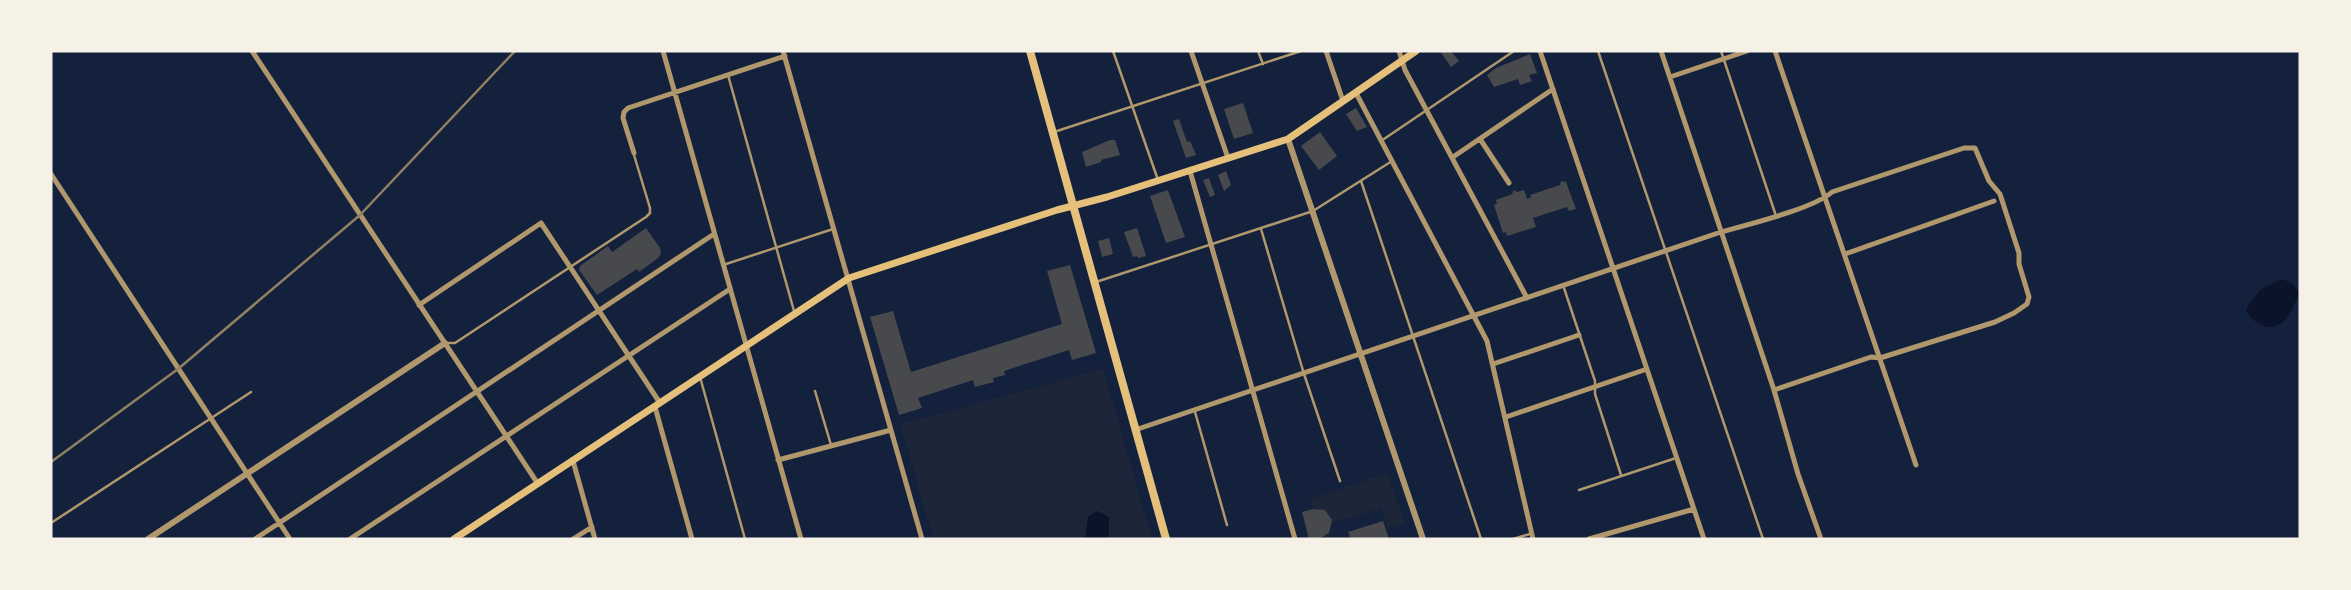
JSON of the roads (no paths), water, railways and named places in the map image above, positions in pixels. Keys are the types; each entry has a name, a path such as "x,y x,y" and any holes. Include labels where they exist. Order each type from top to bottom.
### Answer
{"main road":[{"path":"1030,51 1166,539"},
{"path":"454,539 849,278 1288,139 1416,51"}],"street":[{"path":"252,51 538,484"},
{"path":"663,51 801,539"},
{"path":"1191,51 1228,158"},
{"path":"1326,51 1343,101"},
{"path":"1399,51 1527,298"},
{"path":"1661,51 1821,539"},
{"path":"1670,76 1747,51"},
{"path":"1775,51 1916,465"},
{"path":"1543,52 1553,89 1704,539"},
{"path":"634,153 623,118 628,107 729,75 784,53 922,539"},
{"path":"1453,158 1553,89"},
{"path":"1356,93 1487,341 1532,536"},
{"path":"1288,139 1423,539"},
{"path":"1480,139 1508,183"},
{"path":"1135,430 1195,412 1252,390 1721,232 1776,216 1825,198 1832,192 1964,148 1972,147 1977,150 1989,181 2000,194 2019,253 2019,264 2029,297 2023,308 1995,321 1774,390"},
{"path":"1190,171 1295,539"},
{"path":"51,174 290,539"},
{"path":"1845,254 1994,201"},
{"path":"419,305 541,223 629,355 658,405 692,539"},
{"path":"255,539 714,234"},
{"path":"350,539 730,289"},
{"path":"1493,364 1579,335"},
{"path":"148,539 445,343"},
{"path":"1506,417 1647,369"},
{"path":"778,460 891,430"},
{"path":"573,461 595,539"},
{"path":"1589,539 1694,509"},
{"path":"573,539 592,527"}],"lane":[{"path":"1113,51 1158,180"},
{"path":"1258,51 1263,64"},
{"path":"1054,132 1301,51"},
{"path":"1381,141 1514,51"},
{"path":"1598,51 1763,539"},
{"path":"1721,51 1776,216"},
{"path":"729,75 795,314"},
{"path":"445,343 455,343 650,213 634,153"},
{"path":"1094,282 1313,211 1392,161"},
{"path":"1361,181 1480,539"},
{"path":"723,265 834,228"},
{"path":"1261,229 1304,374 1340,481"},
{"path":"1563,285 1621,475"},
{"path":"700,377 745,539"},
{"path":"815,391 832,447"},
{"path":"51,523 251,392"},
{"path":"1195,412 1227,525"},
{"path":"1579,490 1676,457"},
{"path":"1513,539 1532,536"}],"railway":[{"path":"51,462 178,369 360,215 515,51"}]}
